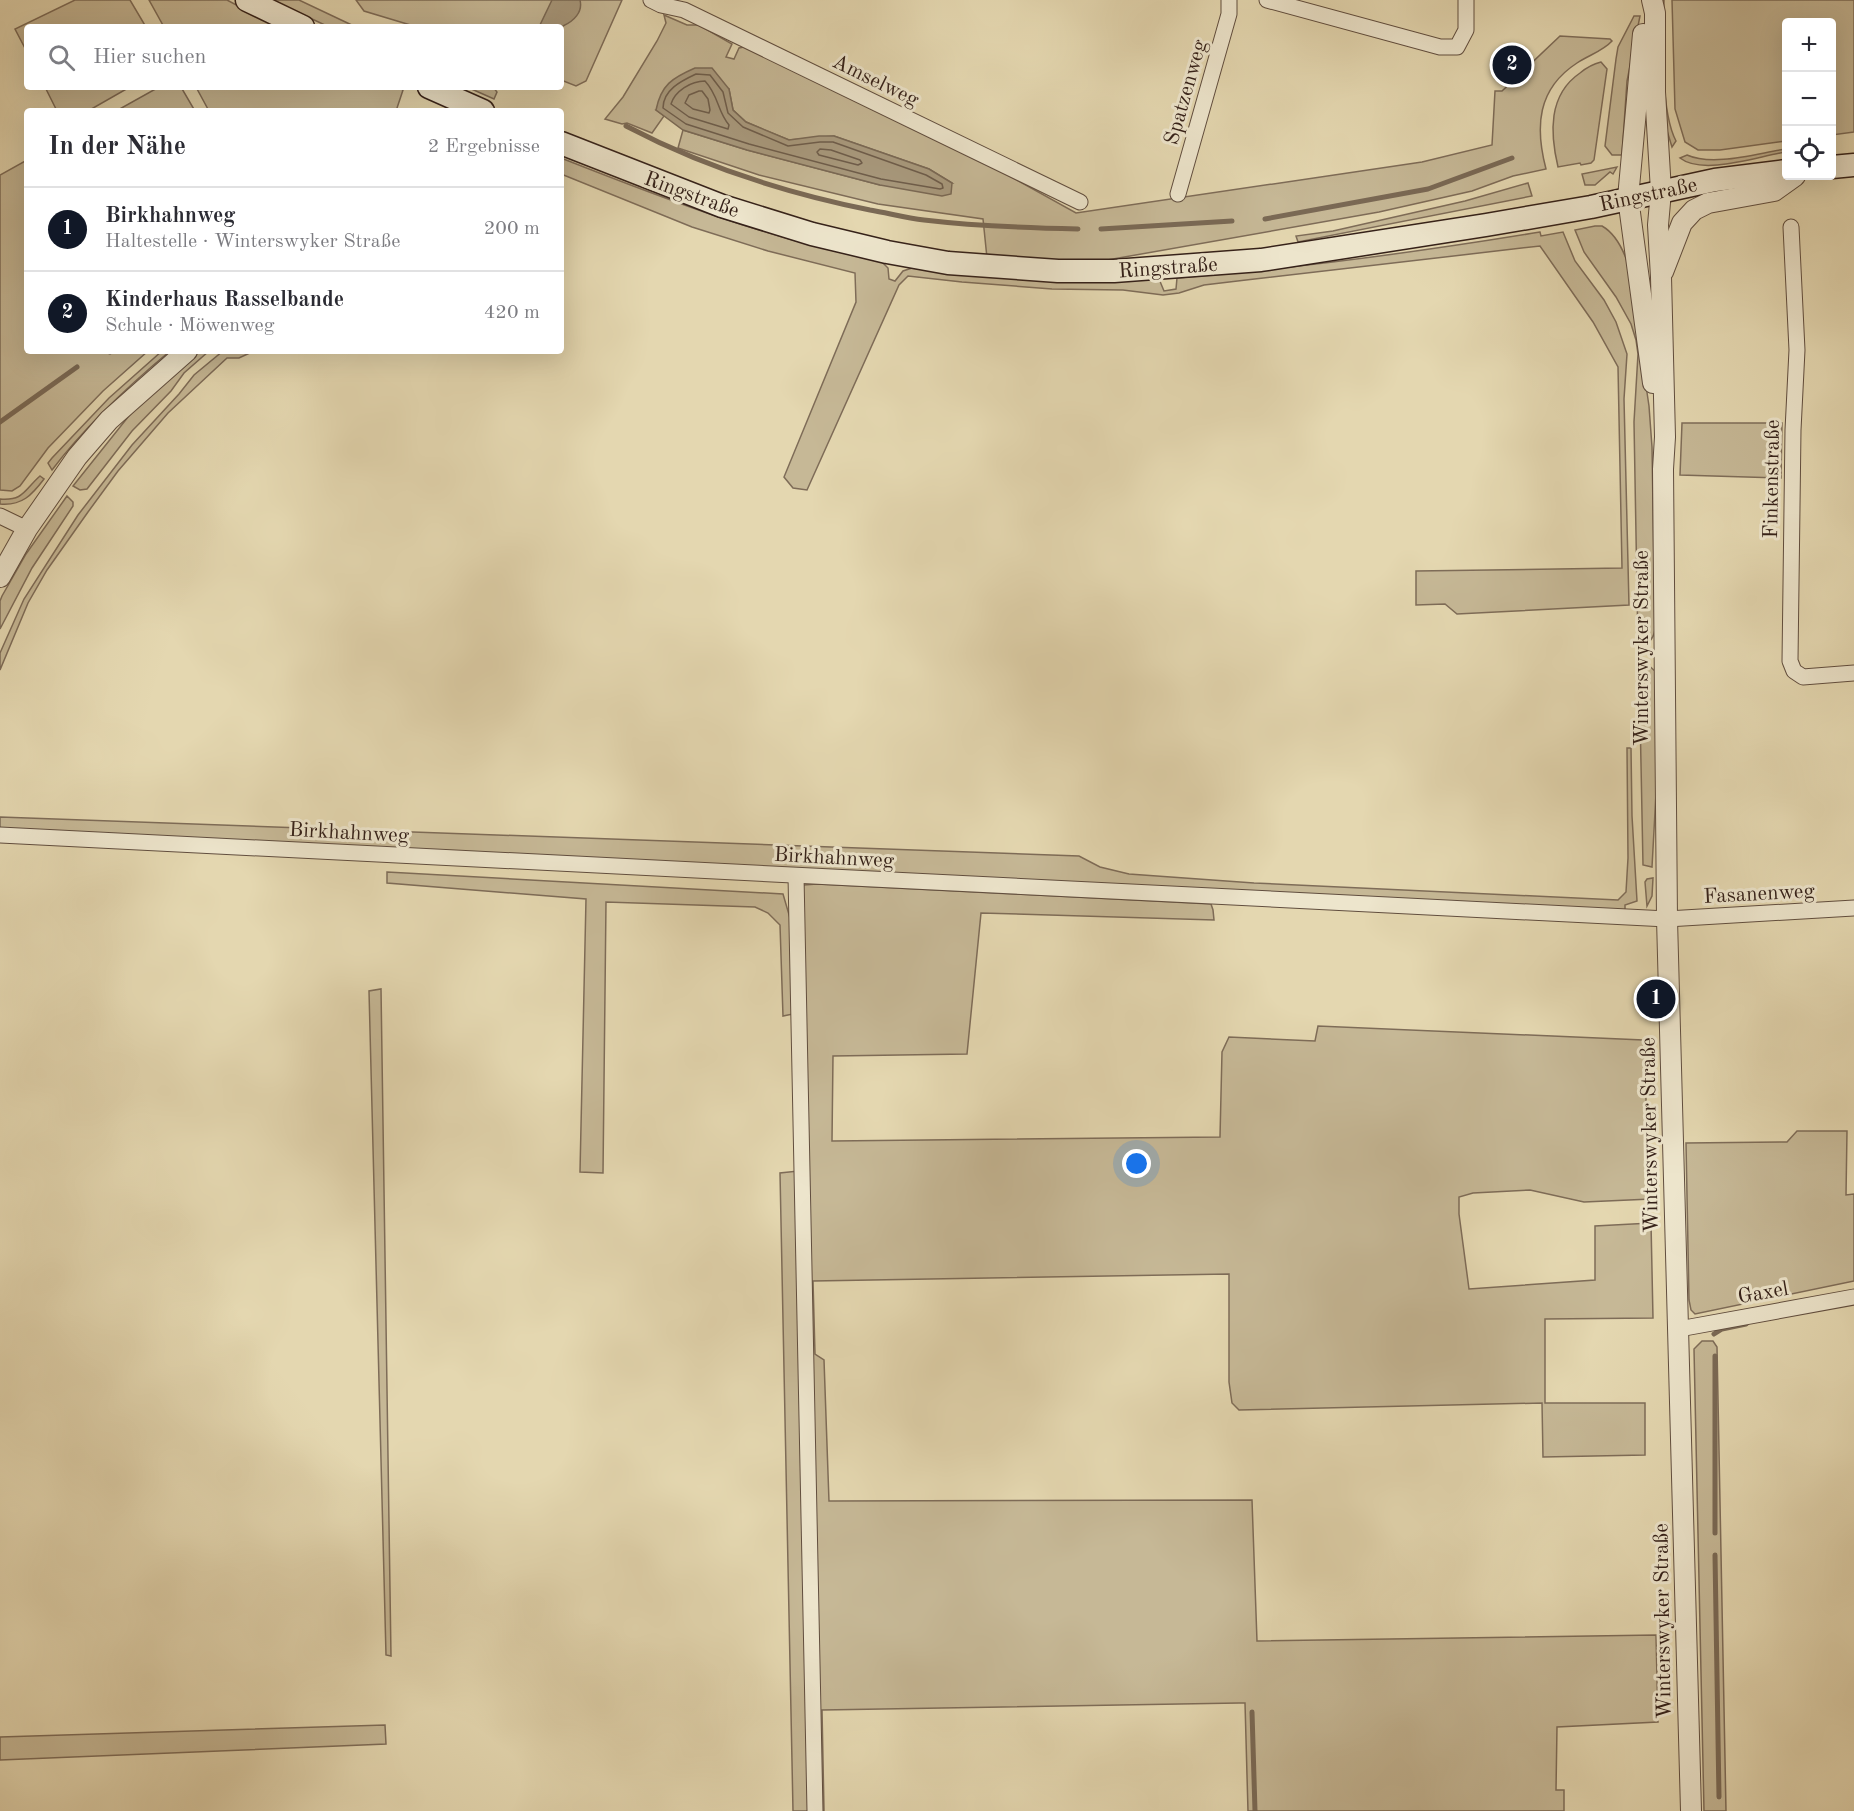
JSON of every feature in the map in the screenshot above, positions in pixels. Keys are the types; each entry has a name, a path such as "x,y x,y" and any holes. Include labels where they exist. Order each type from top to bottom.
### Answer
{"main road":[{"path":"247,0 297,24"},
{"path":"433,90 450,104 469,108"},
{"name":"Ringstraße","path":"564,144 722,206 812,234 887,252 938,261 1003,268 1114,272 1261,260 1591,207 1715,180 1782,172"},
{"path":"1836,167 1854,165"}],"street":[{"name":"Amselweg","path":"651,0 661,5 684,10 1080,202"},
{"name":"Spatzenweg","path":"1178,194 1228,14 1229,0"},
{"path":"1267,0 1440,47 1457,47 1466,30 1466,0"},
{"path":"1651,0 1645,15 1628,198 1653,390 1655,436 1663,469"},
{"name":"Winterswyker Straße","path":"1651,0 1655,13 1655,92 1661,191 1658,225 1665,437 1663,469 1667,919 1691,1811"},
{"name":"Winterswyker Straße","path":"1661,277 1682,223 1694,210 1708,203 1774,191 1789,180"},
{"name":"Finkenstraße","path":"1791,227 1797,350 1792,430 1790,661 1794,671 1803,676 1854,673"},
{"path":"0,577 27,530 77,457 109,420 184,354"},
{"path":"0,516 27,530"},
{"name":"Birkhahnweg","path":"0,836 1667,919"},
{"path":"796,876 815,1811"},
{"name":"Fasanenweg","path":"1667,919 1854,908"},
{"name":"Gaxel","path":"1679,1329 1854,1297"}],"shaded area":[{"path":"75,0 130,0 144,24 25,24"},
{"path":"149,0 227,0 272,24 162,24"},
{"path":"272,0 299,0 350,24 323,24"},
{"path":"356,0 622,0 586,81 576,86 564,81 564,24 407,24 364,11"},
{"path":"1660,0 1664,0 1663,53 1667,111 1676,141 1672,147 1664,121"},
{"path":"1672,0 1854,0 1854,132 1836,134 1836,18 1782,18 1782,142 1720,150 1698,150 1685,142 1675,109"},
{"path":"664,15 687,25 699,25 732,44 726,57 734,59 739,48 744,47 1006,174 1076,213 1422,162 1492,145 1495,91 1502,91 1560,36 1612,41 1564,73 1547,97 1540,124 1546,169 1513,176 1472,191 1379,212 1096,262 987,258 983,219 878,204 759,175 678,148 683,130 747,150 880,185 952,183 929,169 834,136 789,140 746,122 733,110 729,89 656,110 664,116 652,133 627,123 622,124 605,119 623,97 657,41 666,23"},
{"path":"1634,16 1640,16 1627,81 1622,155 1612,155 1605,146 1616,59 1618,47"},
{"path":"24,25 24,46 15,29"},
{"path":"1601,62 1607,69 1594,160 1581,165 1580,163 1558,167 1553,128 1557,103 1570,82 1587,68"},
{"path":"46,90 125,90 93,108 56,108"},
{"path":"154,90 183,90 193,108 121,108"},
{"path":"198,90 403,90 397,108 207,108"},
{"path":"474,90 495,90 497,92 494,99"},
{"path":"1782,150 1782,153 1717,165 1690,163 1680,158 1687,155 1710,160"},
{"path":"564,159 679,203 759,230 881,261 888,268 889,279 895,281 903,271 915,267 1122,281 1159,279 1164,291 1176,289 1177,278 1359,259 1540,232 1541,236 1563,232 1575,261 1604,300 1616,322 1627,354 1624,399 1629,605 1457,614 1445,604 1416,605 1416,571 1622,568 1618,367 1593,322 1540,246 1204,285 1179,293 1163,295 1123,290 1052,289 908,276 899,285 807,490 793,488 784,477 856,302 855,273 768,251 692,227 564,175"},
{"path":"24,162 24,354 145,354 103,391 48,448 20,486 12,491 0,490 0,175"},
{"path":"1617,167 1613,174 1610,172 1595,185 1585,185 1582,174"},
{"path":"1528,183 1532,196 1298,242 1296,236 1333,231 1465,201"},
{"path":"1602,226 1611,233 1621,247 1628,264 1649,406 1652,447 1655,630 1649,641 1638,647 1634,422 1638,354 1631,324 1616,297 1584,252 1575,230"},
{"path":"159,354 166,354 108,407 52,470 48,463 109,398"},
{"path":"197,354 206,354 184,373 171,391 132,431 87,489 80,490 73,486 132,412"},
{"path":"219,354 248,354 239,358 227,358 168,413 118,471 47,570 28,603 0,670 0,653 24,599 78,515 132,445 194,375"},
{"path":"1682,423 1782,423 1781,478 1680,475"},
{"path":"40,476 44,479 26,498 14,503 0,504 0,499 14,498 23,494"},
{"path":"67,496 73,502 73,506 32,568 0,629 2,596 26,554"},
{"path":"1639,663 1646,663 1656,672 1657,775 1652,867 1643,865"},
{"path":"1627,748 1631,748 1637,901 1625,905 1625,913 0,828 0,817 1079,856 1100,867 1129,874 1254,883 1618,900 1626,892"},
{"path":"387,872 783,894 790,918 793,1014 783,1016 780,925 768,913 755,907 606,902 603,1173 580,1172 586,899 387,883"},
{"path":"1653,878 1652,896 1647,906 1645,882"},
{"path":"804,885 1211,904 1214,920 981,913 967,1054 833,1056 832,1141 1220,1137 1222,1052 1229,1037 1315,1041 1318,1026 1643,1040 1651,1199 1584,1202 1530,1190 1473,1193 1459,1197 1459,1214 1469,1289 1595,1280 1595,1226 1651,1223 1653,1318 1545,1319 1545,1403 1645,1403 1645,1455 1543,1457 1542,1403 1239,1410 1232,1403 1229,1382 1229,1274 813,1281 815,1354 824,1360 829,1501 1252,1500 1257,1641 1656,1635 1658,1722 1557,1727 1556,1790 1564,1790 1564,1811 1248,1811 1245,1703 1239,1703 822,1710 824,1811 819,1811 801,892"},
{"path":"381,989 391,1656 386,1655 369,991"},
{"path":"1797,1131 1847,1131 1846,1195 1854,1194 1854,1281 1695,1314 1691,1310 1689,1300 1686,1143 1787,1142"},
{"path":"798,1171 810,1811 793,1811 780,1173"},
{"path":"1702,1341 1713,1341 1717,1347 1726,1811 1704,1811 1694,1349"},
{"path":"385,1725 386,1744 0,1760 0,1737"}],"water":[{"path":"552,0 580,0 579,12 571,22 564,26 540,24"},
{"path":"695,68 712,68 729,89 733,110 746,122 789,140 834,136 929,169 952,183 951,194 942,196 880,185 747,150 683,130 656,110 664,88 680,75"}],"waterway":[{"path":"626,126 714,166 838,203 910,218 943,222 1078,229"},
{"path":"1265,219 1428,189 1512,158"},
{"path":"1101,229 1232,221"},
{"path":"0,422 77,367"},
{"path":"1714,1334 1722,1329 1746,1324"},
{"path":"1715,1356 1715,1533"},
{"path":"1715,1555 1719,1797"},
{"path":"1252,1712 1255,1811"}],"place":[{"name":"Kinderhaus Rasselbande","path":"1512,65"},
{"name":"Birkhahnweg","path":"1656,999"}]}
